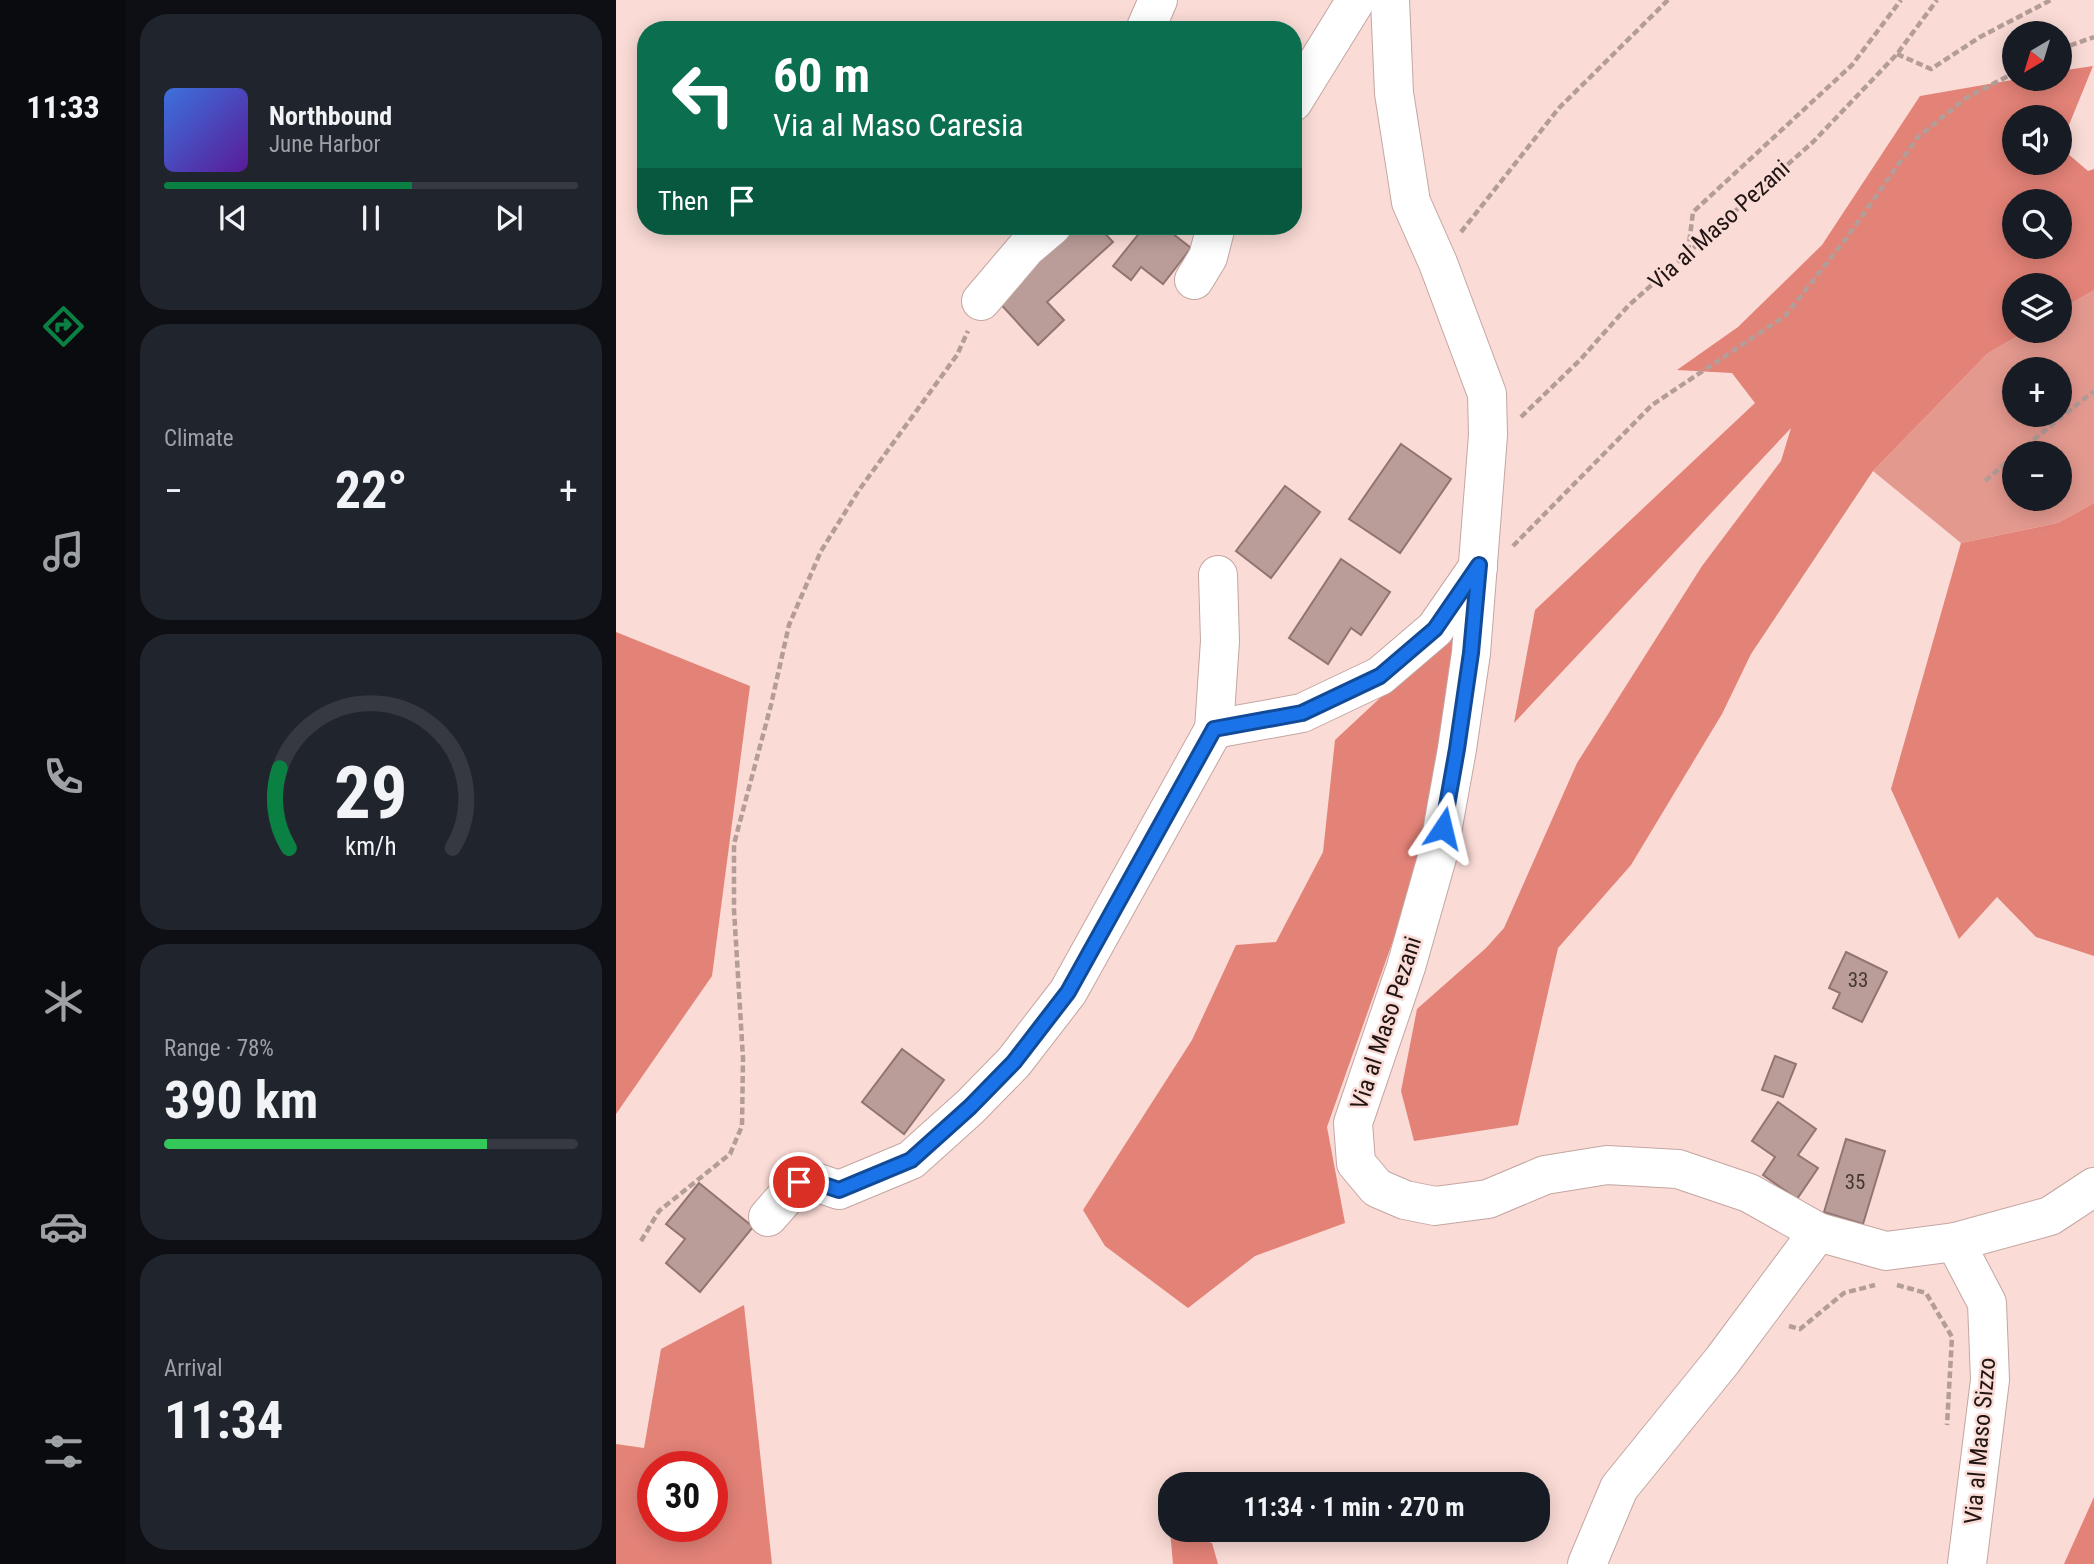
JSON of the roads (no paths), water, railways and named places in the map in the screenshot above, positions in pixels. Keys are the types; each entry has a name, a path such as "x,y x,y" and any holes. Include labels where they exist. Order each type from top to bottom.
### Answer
{"street":[{"path":"1149,21 1158,0"},
{"path":"1302,87 1356,0"},
{"name":"Via al Maso Pezani","path":"1390,0 1394,93 1411,202 1438,263 1487,394 1488,435 1471,653 1438,854 1406,967 1353,1123 1356,1163 1377,1188 1405,1200 1435,1206 1488,1199 1545,1175 1607,1165 1678,1169 1749,1193 1818,1232 1885,1251 1955,1241 2050,1216 2094,1187"},
{"path":"981,301 1026,248 1041,235"},
{"path":"1194,280 1208,257 1214,235"},
{"path":"1214,729 1302,713 1380,676 1435,629 1479,565"},
{"path":"768,1217 799,1182 812,1181 839,1190 911,1160 970,1107 1014,1062 1068,992 1214,729 1220,641 1218,575"},
{"path":"1587,1564 1619,1488 1818,1232"},
{"name":"Via al Maso Sizzo","path":"1955,1241 1987,1303 1990,1380 1967,1564"}]}
